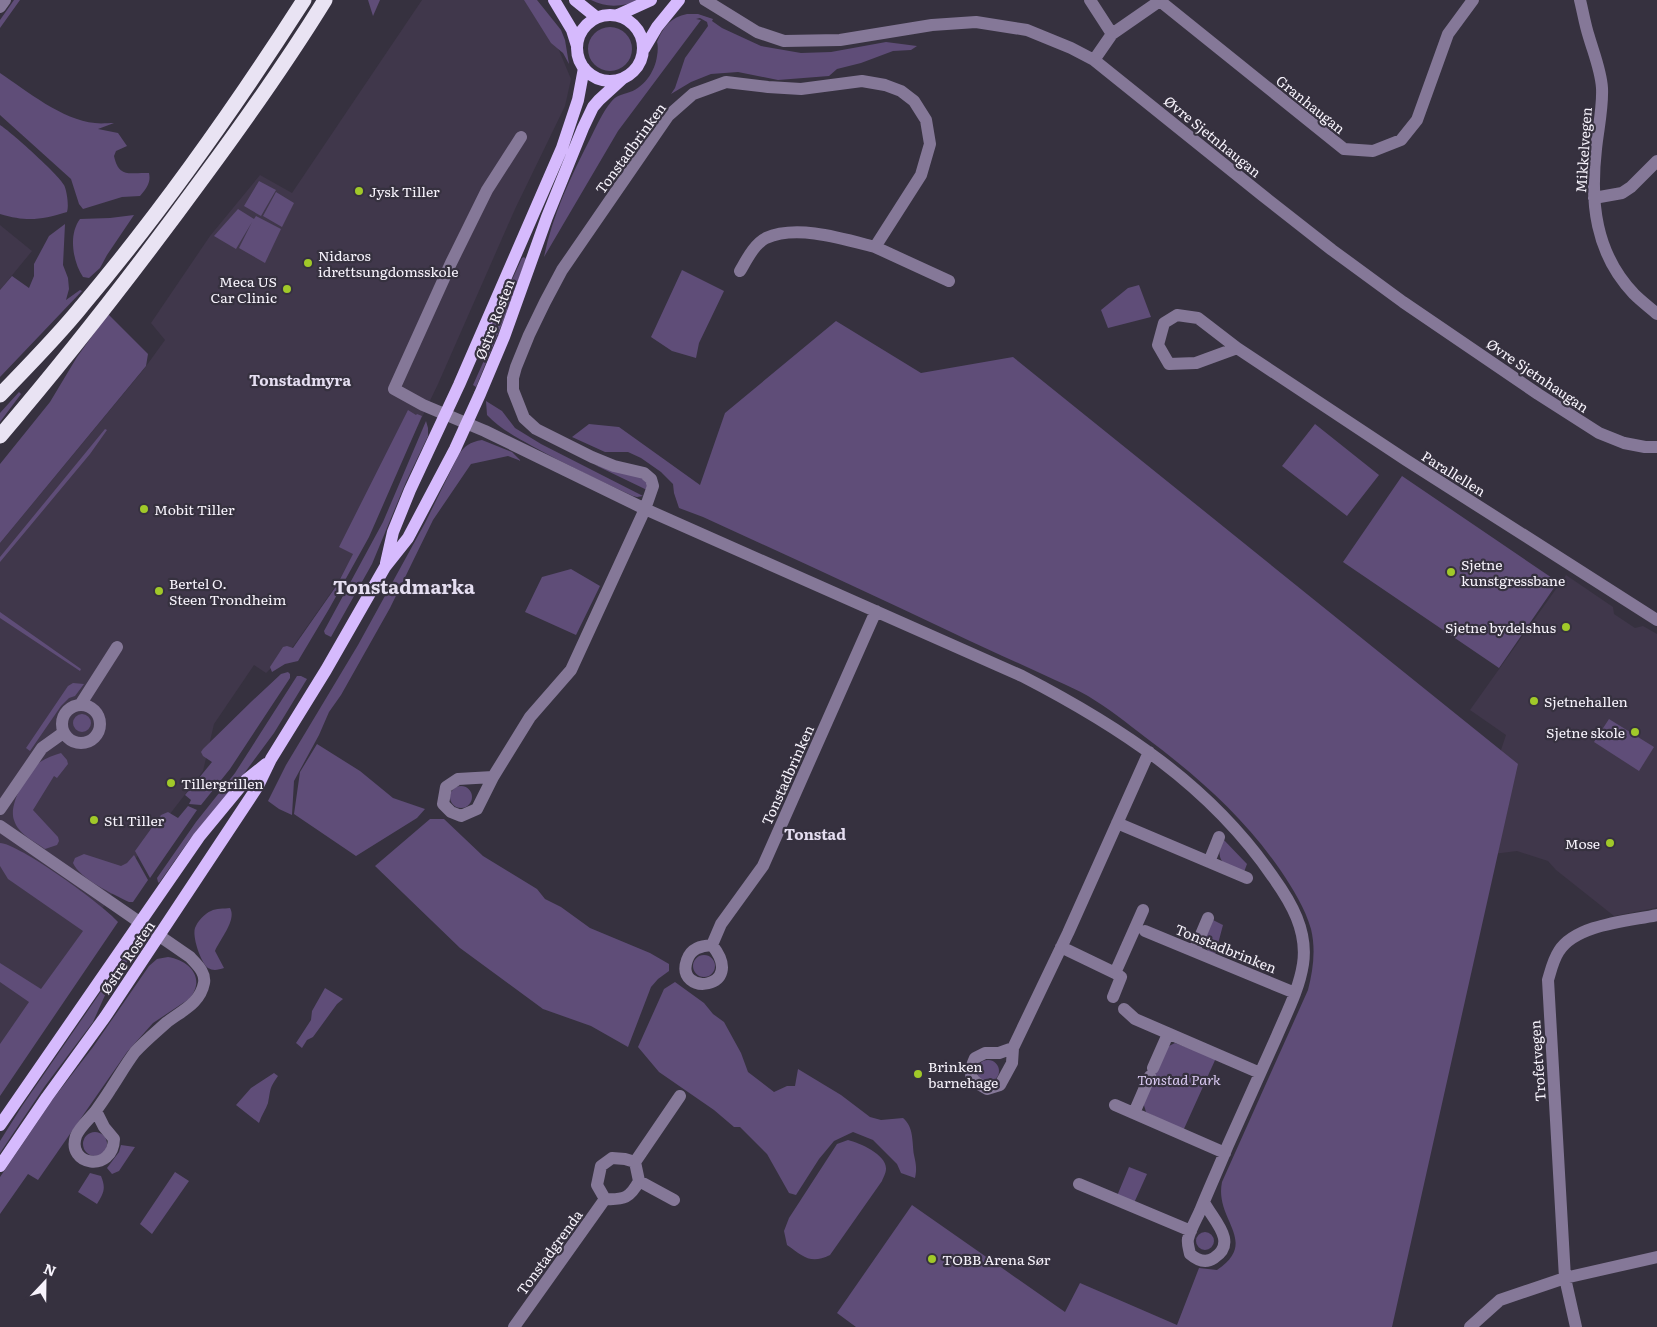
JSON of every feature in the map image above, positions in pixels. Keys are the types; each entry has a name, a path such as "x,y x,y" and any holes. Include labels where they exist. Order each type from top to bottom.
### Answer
{"highway":[{"path":"0,395 81,308 117,264 221,126 304,0"},
{"path":"0,436 171,221 240,128 325,0"}],"main road":[{"path":"554,0 572,30 578,54 584,68 591,75 601,80 611,81 622,79 630,75 637,68 642,59 644,49 657,27 678,0"},
{"path":"575,0 596,17"},
{"path":"618,15 651,0"},
{"path":"577,46 583,29 596,17 607,14 618,15 629,20 637,28 642,38 644,49"},
{"name":"Østre Rosten","path":"385,567 393,532 410,490 446,415 562,148 578,100 584,68"},
{"name":"Østre Rosten","path":"0,1166 105,1017 258,786 271,760 326,670 385,567 408,538 468,423 504,337 547,217 583,128 593,107 622,79"},
{"name":"Østre Rosten","path":"0,1126 210,823 246,780 271,760"}],"street":[{"path":"0,7 5,0"},
{"name":"Øvre Sjetnhaugan","path":"705,0 757,32 784,41 840,40 932,25 976,22 1027,30 1071,48 1094,60 1332,250 1403,302 1538,394 1598,433 1624,443 1657,447"},
{"path":"1090,0 1112,34"},
{"path":"1094,60 1112,34 1160,0"},
{"name":"Granhaugan","path":"1160,0 1344,149 1373,151 1401,140 1418,120 1448,34 1473,0"},
{"name":"Mikkelvegen","path":"1580,0 1602,88 1594,171 1594,198 1598,228 1615,270 1634,294 1657,314"},
{"name":"Tonstadbrinken","path":"493,777 530,717 571,670 645,510 653,486 651,479 644,473 614,466 599,460 536,429 524,418 513,390 513,378 532,330 562,270 668,116 693,94 726,82 800,89 862,81 885,85 901,91 914,101 926,120 930,144 921,175 875,247"},
{"path":"521,137 483,197 394,390 423,405 468,423 645,510 1022,676 1071,701 1104,720 1182,776 1221,812 1259,856 1285,894 1296,916 1302,933 1304,947 1303,963 1295,993 1187,1240 1190,1254 1199,1261 1210,1261 1219,1255 1223,1249 1224,1240 1223,1231 1204,1202"},
{"path":"1594,198 1622,193 1631,187 1657,161"},
{"path":"740,271 752,252 764,239 798,232 837,237 875,247 949,281"},
{"name":"Parallellen","path":"1238,348 1196,363 1169,364 1158,345 1164,323 1177,315 1198,318 1238,348 1406,460 1657,620"},
{"name":"Tonstadbrinken","path":"712,945 721,924 763,866 876,611"},
{"path":"80,705 117,647"},
{"path":"80,705 89,707 96,713 100,721 99,730 94,738 86,743 77,744 69,740 63,733 61,723 64,714 71,707 80,705"},
{"path":"0,809 42,748 63,733"},
{"path":"1013,1048 1149,752"},
{"path":"1117,823 1247,878"},
{"name":"Østre Rosten","path":"0,826 140,922"},
{"path":"1209,862 1219,837"},
{"path":"1115,973 1143,910"},
{"name":"Trofetvegen","path":"1576,1327 1564,1278 1548,980 1552,964 1560,949 1574,936 1591,929 1657,916"},
{"path":"1194,951 1208,918"},
{"path":"96,1111 136,1051 167,1022 195,1002 204,982 204,974 190,957 140,922"},
{"name":"Tonstadbrinken","path":"1145,931 1295,993"},
{"path":"1061,947 1121,977 1113,997"},
{"path":"1124,1009 1135,1019 1260,1074"},
{"path":"1134,1113 1168,1034"},
{"path":"635,1162 612,1158 601,1166 597,1185 605,1199 620,1200 633,1193 639,1181 635,1162 680,1096"},
{"path":"1115,1105 1225,1153"},
{"path":"639,1181 674,1200"},
{"path":"1080,1184 1191,1231"},
{"name":"Tonstadgrenda","path":"518,1326 605,1199"},
{"path":"1470,1327 1500,1300 1564,1278 1657,1257"}],"shaded area":[{"path":"422,0 529,0 558,48 571,79 565,106 515,209 438,384 377,511 337,584 292,648 266,673 254,665 214,724 203,771 133,862 0,1064 0,543 144,369 165,340 151,323 210,236 260,175 292,193"},
{"path":"0,225 32,251 0,290"},
{"path":"1566,575 1613,607 1614,614 1635,628 1643,626 1657,634 1657,907 1655,908 1614,916 1556,870 1548,861 1517,851 1485,855 1499,756 1506,735 1470,710"}],"green space":[{"path":"14,0 20,0 0,28 0,20"},
{"path":"368,0 380,0 373,16"},
{"path":"524,0 537,0 561,30 565,40 569,64 563,53 551,43"},
{"path":"591,0 642,0 629,4 610,6"},
{"path":"687,14 698,14 713,19 712,21 722,28 761,46 801,53 831,52 886,42 917,46 911,50 893,51 861,63 837,69 829,76 778,80 738,72 711,74 691,82 671,94 675,88 685,58 708,26 707,22 700,18 696,19 701,20 618,131 544,257 552,226 563,197 602,115 615,98 633,91 643,84 654,68 658,50 657,42 662,32 672,20"},
{"path":"614,27 626,33 631,40 631,58 626,65 619,70 606,71 598,68 591,61 588,45 591,37 598,30"},
{"path":"0,73 58,111 83,121 114,123 98,129 118,133 127,146 116,151 114,156 116,163 122,171 126,173 149,173 148,185 140,196 122,197 83,209 79,204 71,179 0,115"},
{"path":"0,125 34,154 64,185 67,195 67,212 34,219 0,214"},
{"path":"259,181 276,190 261,216 244,206"},
{"path":"276,192 294,203 282,227 263,216"},
{"path":"238,209 254,219 256,216 281,229 265,263 239,248 252,222 236,249 214,236"},
{"path":"134,215 100,268 89,278 83,277 74,256 73,248 74,233 80,219"},
{"path":"65,224 63,265 68,278 69,289 66,300 80,290 82,291 0,377 0,290 12,276 29,288 34,276 34,264 49,236"},
{"path":"524,257 526,259 504,319 476,387 473,385 486,356 493,321"},
{"path":"682,270 724,291 699,343 696,358 672,351 651,337"},
{"path":"1139,285 1151,317 1108,328 1101,310 1128,288"},
{"path":"108,314 148,354 146,366 0,543 0,464 50,402 77,357"},
{"path":"836,321 921,373 1013,357 1518,764 1392,1327 856,1327 837,1313 912,1205 1065,1312 1080,1283 1177,1325 1199,1268 1217,1270 1229,1259 1235,1249 1233,1229 1221,1196 1222,1182 1308,990 1314,952 1313,937 1305,914 1298,899 1267,851 1219,798 1201,782 1103,706 1072,688 858,588 703,517 679,508 673,484 661,472 641,458 628,452 605,452 572,437 589,424 619,427 700,485 725,413"},
{"path":"19,392 21,394 0,422 0,413"},
{"path":"486,401 502,411 515,428 541,444 643,496 633,496 620,490 514,436 487,415"},
{"path":"408,410 422,416 369,537 298,661 285,664 272,672 270,667 283,647 293,648 337,585 353,554 339,547"},
{"path":"426,421 428,436 406,482 372,564 331,637 325,634 324,631 383,522"},
{"path":"1315,424 1379,475 1347,516 1282,466"},
{"path":"105,429 107,430 90,454 0,562 0,557"},
{"path":"482,440 512,452 521,461 508,456 471,464 433,520 390,608 341,695 329,712 294,781 292,815 279,809 268,801 286,765 358,645 425,523 458,456 468,445"},
{"path":"595,465 637,475 647,482 647,490"},
{"name":"Sjetne kunstgressbane","path":"1402,476 1558,582 1499,668 1343,562"},
{"path":"571,569 600,586 576,635 525,612 542,577"},
{"path":"0,612 81,669 80,671 0,618"},
{"path":"288,672 290,678 230,769 201,805 189,804 191,800 185,795 212,762 203,756 201,752 203,749 281,674"},
{"path":"297,676 307,679 274,733 240,779 190,839 159,883 157,878 196,822 235,773"},
{"path":"73,683 84,684 75,696 69,698 61,706 30,751 26,748 68,686"},
{"path":"78,714 86,714 91,719 89,730 78,732 73,727 73,719"},
{"path":"1609,719 1654,747 1639,771 1594,742"},
{"path":"317,744 360,771 393,798 425,809 417,818 356,856 294,814 300,772"},
{"path":"61,753 68,764 57,778 54,776 33,810 58,837 57,845 45,849 27,837 16,825 13,814 14,806 24,781 35,767 45,759"},
{"path":"461,786 469,789 472,797 469,805 461,808 453,805 450,797 453,789"},
{"path":"188,806 197,810 150,878 135,851 161,815 168,812 178,818"},
{"path":"430,819 444,819 483,856 537,889 545,899 561,907 590,928 650,953 669,964 669,971 651,987 628,1047 591,1026 543,1009 460,948 375,866"},
{"path":"1222,838 1247,864 1244,872 1231,867 1220,858"},
{"path":"0,843 24,853 61,876 97,903 118,922 0,1096 0,1044 29,1002 0,982 0,963 41,989 83,931 8,879 0,866"},
{"path":"84,854 121,866 127,863 134,855 148,880 133,902 129,902 98,886 82,875 73,863 75,858"},
{"path":"230,908 232,913 230,924 215,951 224,968 212,970 205,965 200,956 194,932 195,928 209,912 215,909"},
{"path":"1211,919 1223,925 1215,955 1206,948 1205,944"},
{"path":"133,945 135,947 131,956 106,993 93,1022 45,1086 0,1153 0,1141 22,1106"},
{"path":"704,955 712,958 715,966 712,974 704,977 696,974 693,966 696,958"},
{"path":"168,957 183,962 194,972 196,985 194,992 189,999 153,1023 127,1052 38,1180 28,1174 0,1214 0,1177 53,1099 93,1047 149,966 157,959"},
{"path":"675,982 704,1003 713,1014 724,1022 741,1053 748,1072 774,1092 787,1086 795,1086 798,1069 841,1095 870,1117 881,1120 903,1118 907,1122 912,1135 916,1166 915,1178 901,1173 897,1164 873,1140 853,1132 834,1141 819,1159 796,1195 789,1193 767,1154 740,1127 734,1127 714,1110 659,1072 638,1047 664,989"},
{"path":"325,988 343,999 302,1048 296,1043 311,1020 312,1011"},
{"name":"Tonstad Park","path":"1175,1043 1216,1058 1183,1131 1146,1112 1143,1102 1167,1047"},
{"path":"988,1060 998,1067 999,1071 992,1081 988,1082 978,1075 977,1071 984,1061"},
{"path":"274,1073 278,1076 272,1086 268,1103 259,1123 236,1105 251,1088"},
{"path":"90,1132 100,1132 107,1139 107,1149 100,1156 90,1156 83,1149 83,1139"},
{"path":"848,1140 878,1154 885,1164 885,1174 830,1255 817,1259 807,1258 787,1245 784,1231 789,1218 837,1144"},
{"path":"121,1145 135,1147 119,1171 112,1174 107,1168 119,1152"},
{"path":"1129,1167 1147,1174 1134,1203 1117,1196"},
{"path":"175,1172 189,1181 152,1234 140,1224"},
{"path":"90,1173 101,1176 104,1187 97,1204 78,1192"},
{"path":"1201,1232 1209,1232 1214,1237 1212,1248 1201,1250 1196,1245 1196,1237"}],"place":[{"name":"Jysk Tiller","path":"359,191"},
{"name":"Nidaros idrettsungdomsskole","path":"308,263"},
{"name":"Meca US Car Clinic","path":"287,289"},
{"name":"Mobit Tiller","path":"144,509"},
{"name":"Sjetne kunstgressbane","path":"1451,572"},
{"name":"Bertel O. Steen Trondheim","path":"159,591"},
{"name":"Sjetne bydelshus","path":"1566,627"},
{"name":"Sjetnehallen","path":"1534,701"},
{"name":"Sjetne skole","path":"1635,732"},
{"name":"Tillergrillen","path":"171,783"},
{"name":"St1 Tiller","path":"94,820"},
{"name":"Mose","path":"1610,843"},
{"name":"Brinken barnehage","path":"918,1074"},
{"name":"TOBB Arena Sør","path":"932,1259"}],"district":[{"name":"Tonstadmyra","path":"300,379"},
{"name":"Tonstadmarka","path":"404,586"},
{"name":"Tonstad","path":"815,833"}]}
